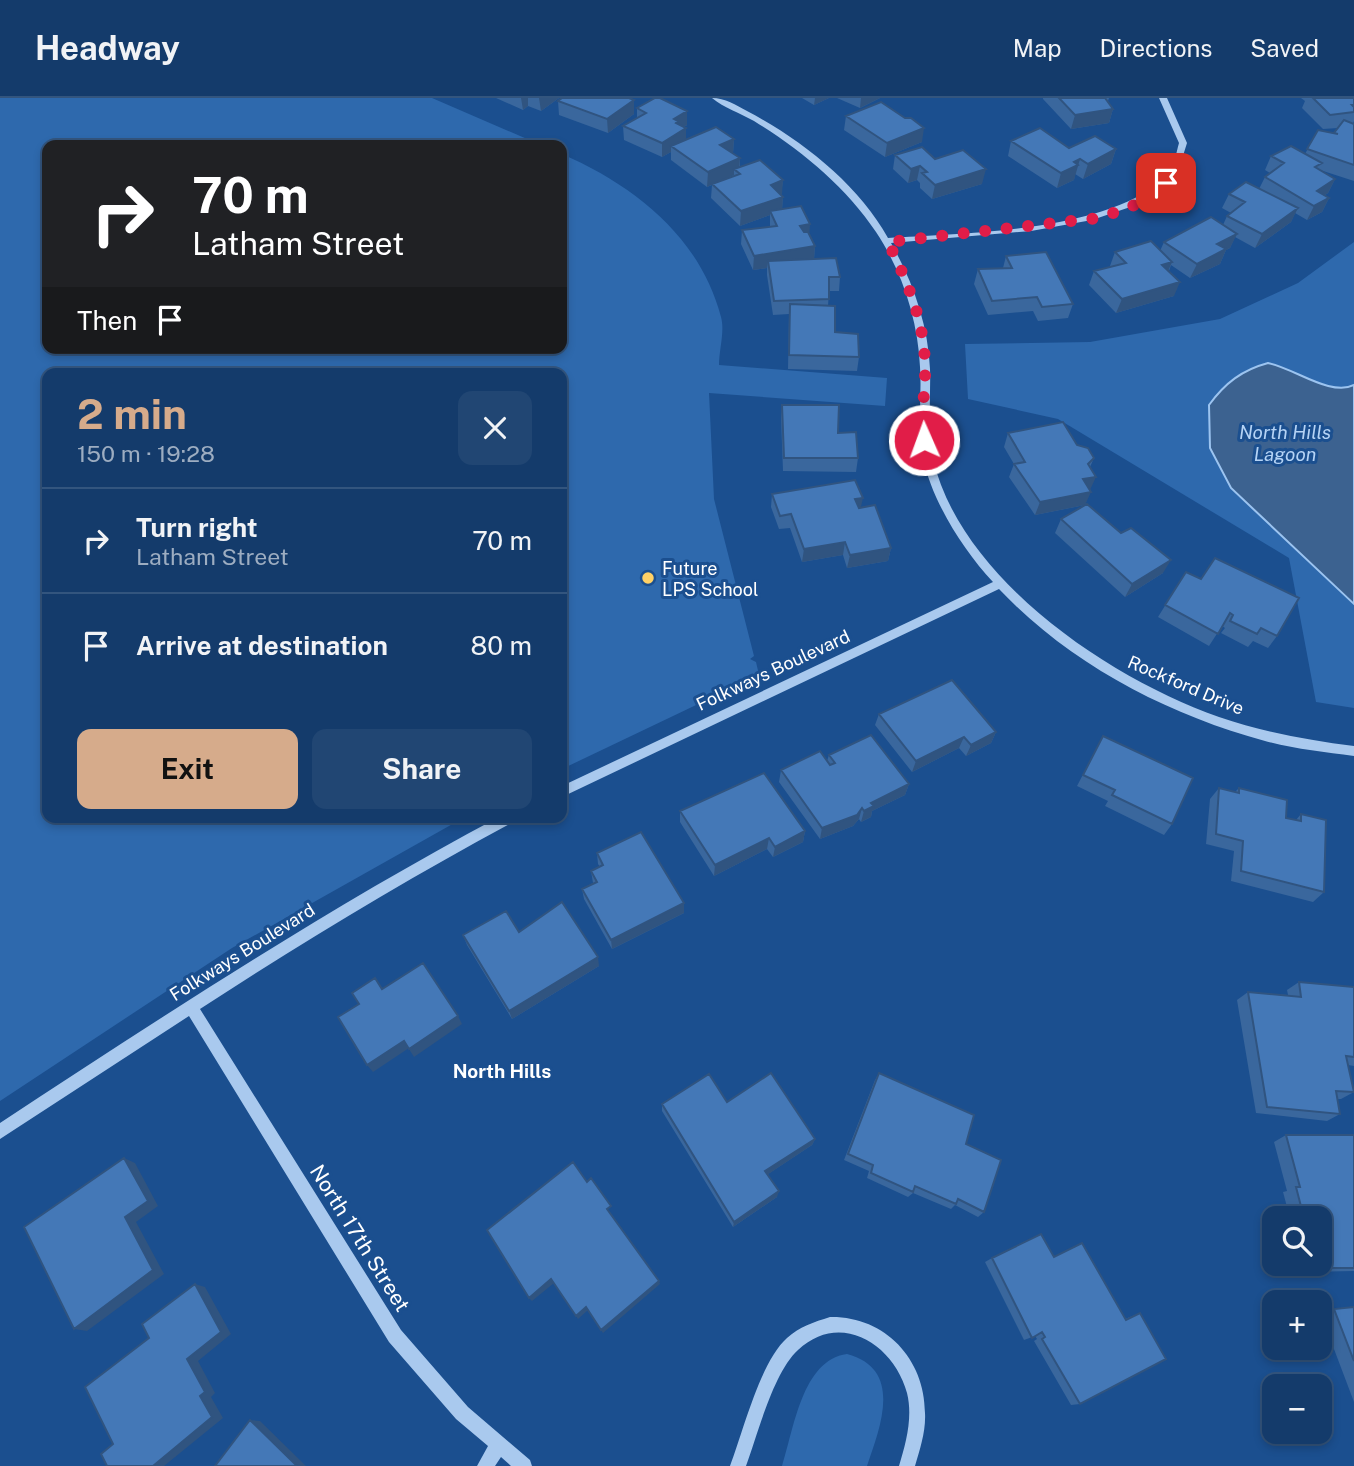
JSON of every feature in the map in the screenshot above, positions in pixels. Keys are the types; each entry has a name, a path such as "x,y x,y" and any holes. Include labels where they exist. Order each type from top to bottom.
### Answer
{"street":[{"name":"Rockford Drive","path":"716,98 755,119 824,168 859,202 888,242 914,297 920,321 925,362 922,425 933,475 953,519 1001,583 1035,617 1075,648 1125,680 1178,705 1265,736 1354,751"},
{"path":"888,242 1072,223 1131,207 1157,192 1179,165 1183,136 1163,98"},
{"name":"Folkways Boulevard","path":"567,790 1001,583"},
{"name":"Folkways Boulevard","path":"0,1132 369,895 500,823"},
{"name":"North 17th Street","path":"191,1007 395,1336 462,1413 524,1466"},
{"path":"738,1466 774,1374 789,1346 811,1328 836,1322 864,1328 886,1341 908,1367 916,1396 916,1435 907,1466"},
{"path":"485,1466 498,1446"}],"shaded area":[{"name":"Future LPS School","path":"0,98 432,98 529,140 42,140 42,354 567,354 567,156 615,182 639,199 661,217 698,262 721,317 719,365 887,378 885,406 709,393 714,499 754,656 750,659 756,662 759,675 567,767 567,368 42,368 42,823 454,823 232,948 0,1101"},
{"path":"1354,242 1354,708 1316,702 1289,558 1058,419 968,399 965,344 1090,342 1220,319 1298,283"},
{"path":"847,1354 865,1362 876,1372 882,1386 881,1418 867,1466 782,1466 802,1398 810,1382 832,1359"}],"water":[{"name":"North Hills Lagoon","path":"1268,363 1324,385 1345,388 1354,385 1354,604 1231,488 1210,448 1209,405 1235,378"}],"building":[{"path":"562,98 634,100 607,119 558,101"},
{"path":"655,98 687,111 674,119 686,128 662,143 623,126 646,113 637,108"},
{"path":"1059,98 1105,98 1113,109 1075,115"},
{"path":"1313,98 1354,98 1354,112 1330,115"},
{"path":"881,102 924,128 887,143 846,116"},
{"path":"1344,120 1354,124 1354,165 1307,149 1318,130 1338,134 1334,133"},
{"path":"716,127 734,139 720,145 740,158 708,172 671,146"},
{"path":"1040,128 1069,148 1095,136 1116,149 1088,164 1080,159 1074,162 1078,165 1061,173 1011,141"},
{"path":"1291,146 1322,163 1315,167 1335,179 1317,191 1329,198 1314,206 1265,177 1284,163 1271,156"},
{"path":"922,147 935,159 963,150 986,169 935,185 922,173 927,172 920,166 911,169 895,155"},
{"path":"760,160 783,180 771,185 783,197 741,211 712,184 740,174 734,169"},
{"path":"1246,182 1298,208 1262,234 1227,216 1245,202 1229,194"},
{"path":"801,206 810,224 800,226 804,232 808,232 815,246 754,256 742,230 777,226 770,211"},
{"path":"1211,217 1237,234 1217,244 1226,249 1197,264 1164,242"},
{"path":"1151,241 1172,262 1162,265 1180,282 1122,299 1094,271 1126,263 1115,252"},
{"path":"1046,252 1073,304 1042,307 1037,297 992,301 978,269 1012,268 1006,256"},
{"path":"836,258 840,277 829,277 829,299 774,301 768,261"},
{"path":"790,304 835,306 835,332 858,334 859,357 789,355"},
{"path":"782,405 839,405 838,433 856,432 858,458 784,458"},
{"path":"1063,422 1077,445 1088,448 1094,458 1088,464 1096,477 1083,479 1091,492 1040,502 1014,464 1025,462 1008,433"},
{"path":"855,480 863,498 855,499 859,508 875,505 891,548 850,555 845,542 804,549 791,514 780,516 772,494"},
{"path":"1087,504 1121,533 1131,528 1171,560 1132,584 1061,519"},
{"path":"1215,558 1299,598 1277,636 1261,628 1257,634 1230,621 1233,615 1230,613 1218,634 1165,605 1186,572 1201,579"},
{"path":"952,680 996,732 971,745 964,737 916,761 879,714"},
{"path":"871,735 909,784 871,803 874,806 864,811 862,808 857,815 822,828 781,770 820,751 830,765 835,763 829,755"},
{"path":"1103,736 1193,778 1172,824 1112,795 1115,790 1083,775"},
{"path":"764,773 805,831 775,847 769,838 715,865 680,811"},
{"path":"1219,788 1239,793 1239,788 1287,800 1286,818 1301,821 1301,814 1326,820 1324,892 1241,871 1243,841 1216,834"},
{"path":"641,832 684,903 611,940 582,889 597,882 591,871 603,865 597,853"},
{"path":"562,902 598,957 509,1011 463,935 506,911 519,932"},
{"path":"423,963 458,1016 409,1049 404,1041 367,1065 338,1017 359,1004 352,993 375,978 382,989"},
{"path":"1299,982 1354,987 1354,1057 1346,1056 1354,1092 1336,1091 1340,1114 1267,1107 1248,992 1301,997"},
{"path":"771,1073 815,1139 765,1171 779,1191 734,1222 662,1104 709,1074 727,1102"},
{"path":"879,1073 974,1115 966,1144 1001,1160 984,1212 958,1199 956,1204 915,1186 913,1192 871,1173 873,1165 848,1154"},
{"path":"1286,1135 1354,1135 1354,1268 1332,1268 1332,1206 1301,1206 1296,1187 1300,1187"},
{"path":"124,1158 148,1201 125,1217 153,1270 74,1329 24,1227"},
{"path":"573,1162 587,1182 591,1178 611,1206 607,1209 659,1281 601,1330 586,1307 576,1316 551,1279 529,1298 487,1230"},
{"path":"1041,1234 1054,1257 1082,1243 1126,1320 1140,1313 1166,1359 1080,1404 1042,1339 1045,1337 1042,1332 1032,1338 992,1258"},
{"path":"195,1284 221,1332 187,1359 205,1392 200,1396 212,1417 153,1466 107,1466 101,1454 113,1444 85,1387 149,1338 142,1324"},
{"path":"1354,1307 1354,1361 1334,1309"},
{"path":"250,1420 297,1466 215,1466"}],"place":[{"name":"Future LPS School","path":"648,578"}],"district":[{"name":"North Hills","path":"502,1071"}],"route":[{"path":"924,440 922,409 925,362 920,321 914,297 888,242 1098,218 1145,200 1166,183"}]}
